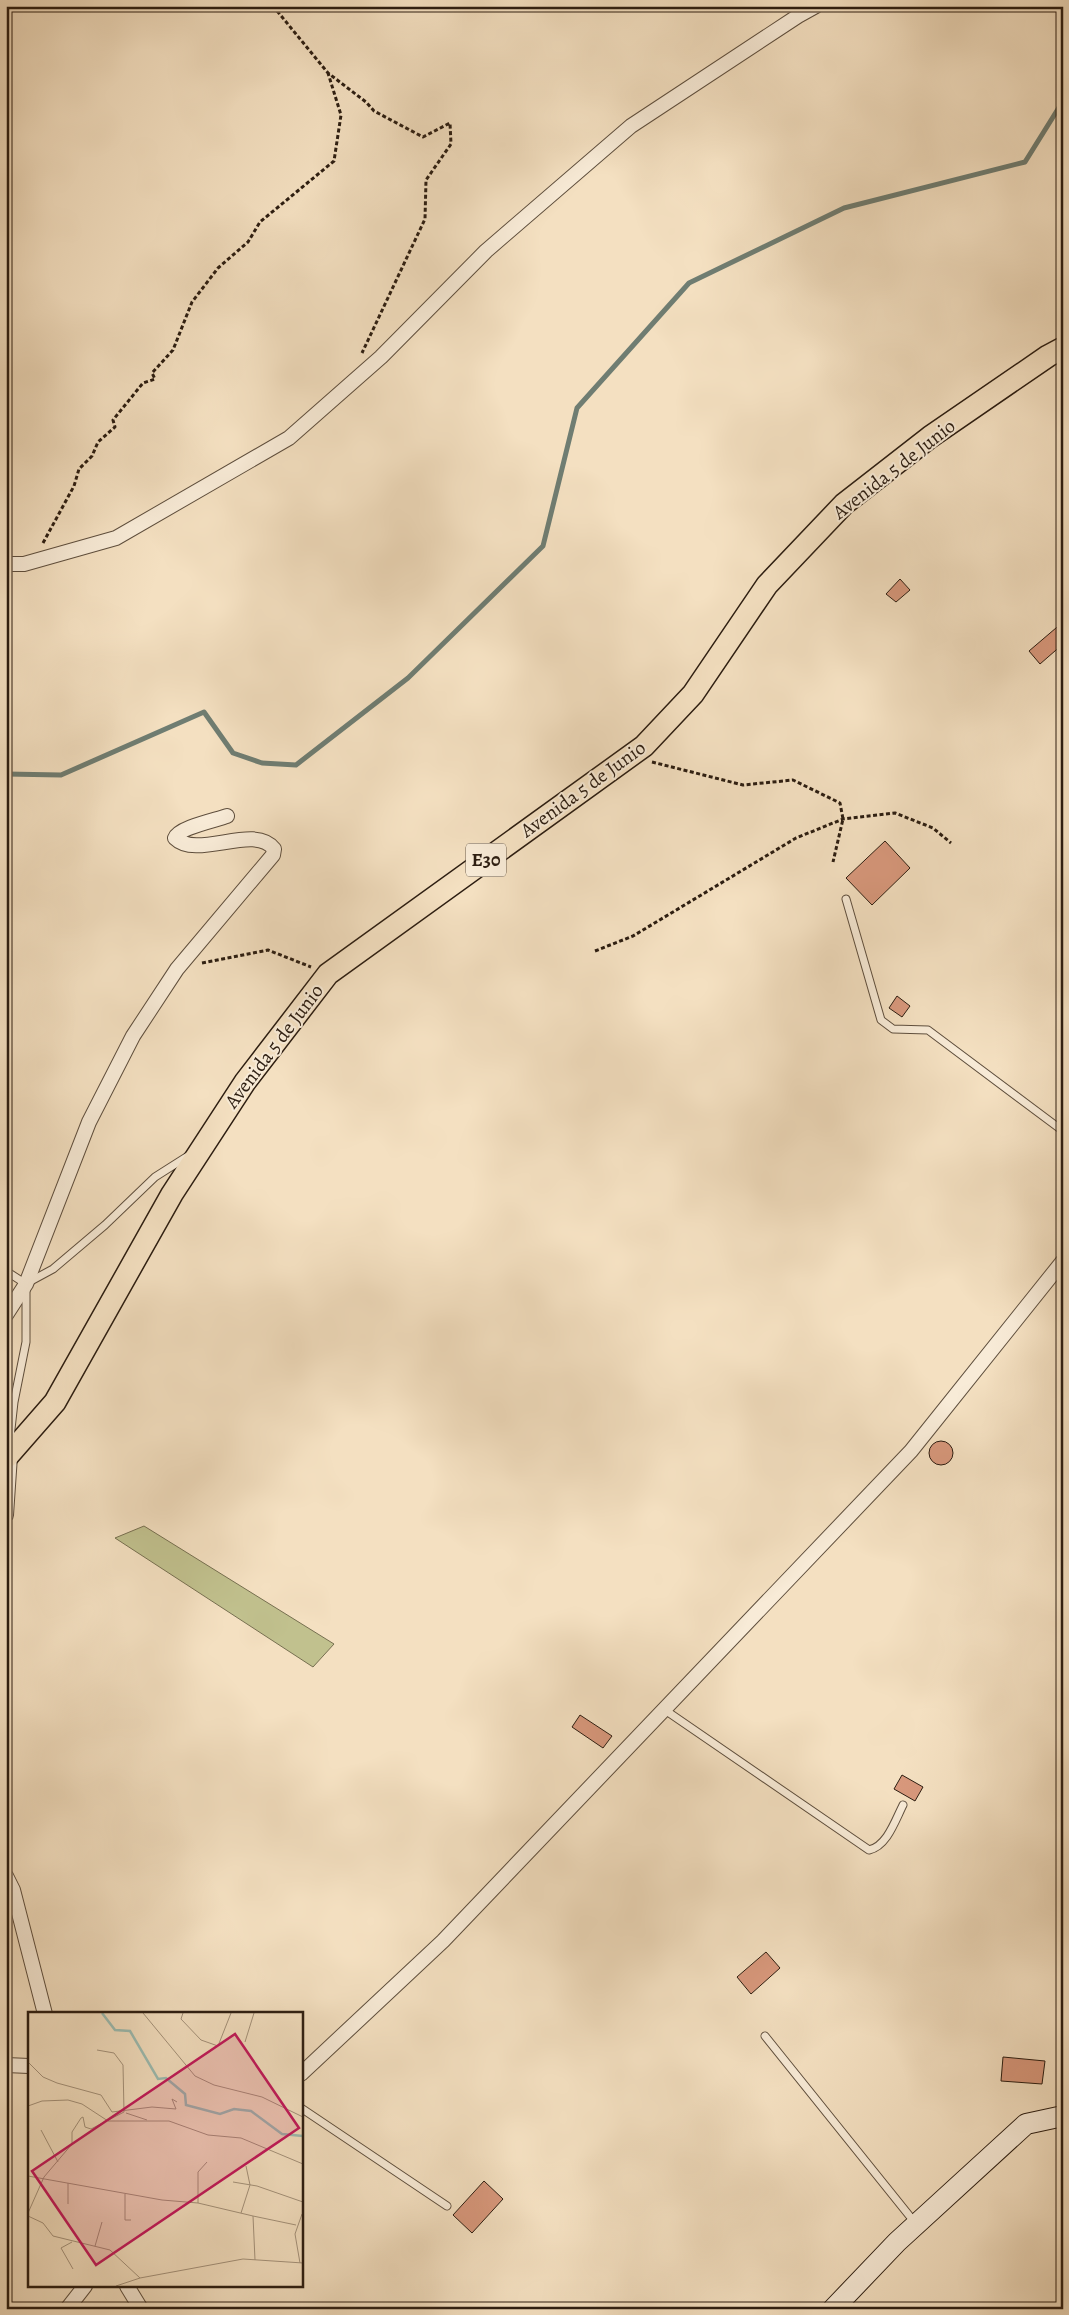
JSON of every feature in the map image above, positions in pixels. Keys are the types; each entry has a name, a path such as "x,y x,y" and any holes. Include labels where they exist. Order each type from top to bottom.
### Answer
{"main road":[{"name":"Avenida 5 de Junio","path":"8,1457 55,1402 172,1194 244,1082 328,974 644,746 693,694 767,585 844,504 930,437 1048,356 1063,348"}],"street":[{"path":"6,564 34,561 116,538 289,438 381,357 486,251 631,126 816,6"},
{"path":"6,1315 26,1284 89,1122 133,1036 177,968 273,855 274,849 265,841 238,840 197,846 186,844 175,838 180,830 209,823 227,816"},
{"path":"302,2073 443,1941 911,1451 1063,1261"},
{"path":"6,1515 8,1457"},
{"path":"6,1876 13,1890 44,2012"},
{"path":"6,2065 28,2066"},
{"path":"833,2309 916,2225 1026,2124 1063,2116"},
{"path":"67,2309 83,2288"},
{"path":"128,2288 141,2309"}],"lane":[{"path":"846,899 881,1020 893,1029 928,1030 1063,1131"},
{"path":"26,1284 53,1270 105,1225 155,1177 202,1146"},
{"path":"6,1271 26,1284"},
{"path":"8,1457 9,1438 26,1342 26,1284"},
{"path":"665,1710 868,1850 878,1848 884,1841 904,1805"},
{"path":"765,2036 916,2225"},
{"path":"302,2109 447,2206"}],"path":[{"path":"272,6 328,73 366,102 374,112 423,137 450,123 451,144 426,180 425,219 404,259 346,388"},
{"path":"34,561 74,486 80,469 92,456 98,442 115,427 113,420 143,383 155,379 152,372 173,350 192,302 218,268 248,242 260,222 334,161 341,115 328,73"},
{"path":"630,756 743,785 793,780 840,803 843,819 833,862"},
{"path":"595,952 633,936 796,838 843,819 894,813 934,828 950,843"},
{"path":"177,968 268,950 328,974"}],"green space":[{"path":"144,1526 334,1644 313,1667 115,1538"}],"building":[{"path":"900,579 910,590 896,602 886,594"},
{"path":"1063,622 1063,644 1040,664 1029,651"},
{"path":"885,841 910,868 872,905 846,878"},
{"path":"897,996 910,1006 902,1017 889,1008"},
{"path":"941,1441 949,1445 953,1453 949,1461 941,1465 933,1461 929,1453 933,1445"},
{"path":"580,1715 612,1736 603,1748 572,1727"},
{"path":"902,1775 923,1787 915,1801 894,1789"},
{"path":"766,1952 780,1968 751,1994 737,1977"},
{"path":"1003,2057 1045,2061 1042,2084 1001,2081"},
{"path":"484,2181 503,2199 472,2233 453,2215"}],"waterway":[{"path":"6,774 61,775 204,712 233,753 262,763 296,765 408,678 543,546 577,408 689,283 844,208 1025,162 1063,101"}]}
